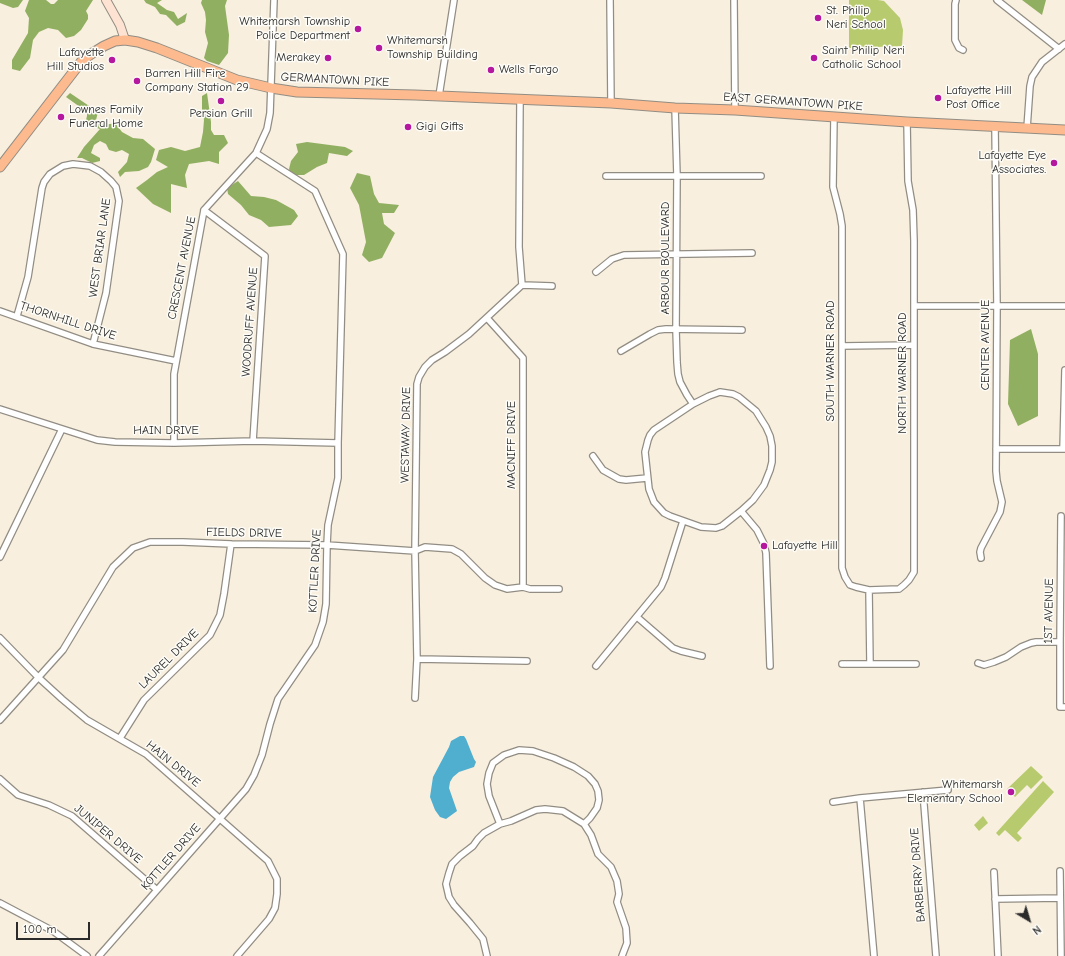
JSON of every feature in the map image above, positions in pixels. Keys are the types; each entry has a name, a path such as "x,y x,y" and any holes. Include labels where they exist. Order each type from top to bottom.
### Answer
{"main road":[{"name":"GERMANTOWN PIKE","path":"0,167 81,62 90,54 115,41 125,40 138,42 157,48 237,80 297,92 520,100"},
{"name":"EAST GERMANTOWN PIKE","path":"520,100 611,103 907,122 1065,130"}],"street":[{"path":"106,0 120,25 125,40"},
{"name":"CRESCENT AVENUE","path":"174,443 174,374 204,210 256,153 267,129 270,113 274,0"},
{"path":"439,96 454,0"},
{"path":"610,0 611,103"},
{"path":"734,0 736,110"},
{"path":"956,0 956,40 959,48 963,50"},
{"path":"997,0 1059,49"},
{"path":"1027,128 1032,77 1042,62 1065,44"},
{"path":"520,100 519,247 522,285 552,286"},
{"name":"ARBOUR BOULEVARD","path":"675,108 677,176 676,330 678,374 683,388 693,404"},
{"name":"SOUTH WARNER ROAD","path":"834,117 833,187 842,226 842,568 845,577 850,584 869,590"},
{"name":"NORTH WARNER ROAD","path":"869,590 898,589 910,580 914,569 914,241 913,210 908,181 907,122"},
{"name":"CENTER AVENUE","path":"981,558 981,548 1000,512 1002,502 996,476 997,306 995,126"},
{"name":"KOTTLER DRIVE","path":"99,956 246,789 254,775 262,755 278,699 315,645 323,622 326,604 328,526 338,478 343,254 315,191 256,153"},
{"name":"WEST BRIAR LANE","path":"16,316 28,277 44,182 50,174 68,164 90,166 111,180 116,187 119,201 106,293 94,344"},
{"path":"606,176 761,176"},
{"name":"WOODRUFF AVENUE","path":"204,210 265,256 253,441"},
{"path":"596,272 608,262 620,256 629,254 752,253"},
{"name":"WESTAWAY DRIVE","path":"415,698 417,659 415,551 417,384 425,367 432,360 469,334 522,285"},
{"path":"914,306 1065,306"},
{"name":"THORNHILL DRIVE","path":"0,311 94,344 176,362"},
{"name":"MACNIFF DRIVE","path":"487,318 523,358 523,587"},
{"path":"621,351 653,332 666,329 742,330"},
{"path":"842,346 914,345"},
{"path":"996,449 1064,449 1065,370"},
{"path":"720,392 733,394 744,400 756,411 766,427 772,446 772,462 770,470 758,493 741,511 722,526 716,528 701,528 670,516 659,508 654,502 649,490 644,452 650,435 654,430 693,404 720,392"},
{"name":"HAIN DRIVE","path":"0,409 97,440 115,442 174,443 253,441 338,443"},
{"path":"0,557 62,429"},
{"path":"593,456 603,470 618,479 626,480 647,478"},
{"path":"741,511 761,537 766,553 770,666"},
{"name":"1ST AVENUE","path":"1061,516 1060,642 1063,707"},
{"path":"596,666 658,592 663,583 683,521"},
{"name":"FIELDS DRIVE","path":"0,720 63,650 112,566 133,548 150,542 327,545 415,551 425,547 452,549 461,554 485,578 495,585 507,590 523,587 530,589 559,589"},
{"name":"LAUREL DRIVE","path":"120,738 144,700 210,635 220,615 231,544"},
{"path":"869,590 870,664"},
{"path":"636,617 673,648 702,656"},
{"name":"HAIN DRIVE","path":"0,638 39,678 87,720 146,754 268,861 277,879 275,908 269,919 237,956"},
{"path":"978,663 984,664 994,662 1031,643 1060,642"},
{"path":"417,659 527,661"},
{"path":"842,664 916,664"},
{"path":"500,824 489,796 487,784 489,773 493,763 504,755 519,750 554,758 574,767 588,776 595,784 598,791 599,800 597,808 584,824"},
{"name":"JUNIPER DRIVE","path":"0,779 18,795 49,805 72,816 157,890"},
{"path":"833,802 948,790"},
{"name":"BARBERRY DRIVE","path":"923,792 936,956"},
{"path":"860,798 874,956"},
{"path":"487,956 483,939 449,897 446,884 452,864 473,846 484,833 500,824 536,810 545,809 563,811 584,824 591,835 598,854 611,867 617,881 619,894 617,902 626,928 626,943 622,956"},
{"path":"1060,871 1061,956"},
{"path":"994,872 998,956"},
{"path":"995,899 1060,898"},
{"path":"0,903 53,931 87,956"}],"green space":[{"path":"0,0 23,0 18,7 13,8 0,3"},
{"path":"29,0 46,0 51,4 54,4 58,0 93,0 86,11 88,19 81,30 74,36 66,38 58,30 48,28 39,32 33,40 30,58 20,71 12,69 12,60 28,33 29,18 25,11"},
{"path":"144,0 162,0 157,3 167,10 174,12 178,19 187,13 185,22 177,26 166,15 160,14 155,7 146,3"},
{"path":"202,0 227,0 225,6 229,35 228,53 219,65 207,61 204,58 208,43 205,32 206,20 205,12 201,3"},
{"path":"849,0 884,1 900,18 903,30 902,46 849,48"},
{"path":"1022,0 1046,0 1042,15"},
{"path":"70,93 98,112 96,120 105,125 115,123 122,132 133,138 143,139 155,149 148,167 139,171 125,172 120,177 118,172 127,162 129,154 122,150 116,152 109,150 106,144 100,141 94,145 91,153 100,158 100,161 92,163 82,158 77,158 84,147 100,129 85,124 87,112 66,97"},
{"path":"207,93 211,130 214,135 224,135 228,143 219,152 219,164 209,161 189,164 185,175 187,188 171,184 171,213 153,204 136,188 157,172 168,167 156,160 159,150 171,147 185,151 200,147 204,120 202,96"},
{"path":"307,142 345,147 353,151 347,156 329,153 327,163 304,175 291,175 289,169 291,161 298,152 296,144"},
{"path":"357,173 370,176 374,194 379,203 399,205 394,213 382,213 384,224 395,233 382,258 369,262 362,255 366,242 359,205 350,188"},
{"path":"238,181 251,196 276,200 294,210 298,216 291,225 269,227 261,220 249,215 241,205 228,194 227,188"},
{"path":"1031,329 1038,354 1038,416 1018,426 1008,404 1010,340"},
{"path":"1031,766 1043,777 1031,789 1027,785 1015,797 1007,789"},
{"path":"1043,781 1054,792 1017,833 1022,838 1018,842 1005,830 999,836 996,833"},
{"path":"983,816 988,823 979,831 974,825"}],"water":[{"path":"460,736 464,736 466,739 476,762 474,767 459,772 450,782 449,788 457,811 446,819 440,817 435,810 430,797 433,777 451,741"}],"place":[{"name":"St. Philip Neri School","path":"818,18"},
{"name":"Whitemarsh Township Police Department","path":"358,29"},
{"name":"Whitemarsh Township Building","path":"379,48"},
{"name":"Merakey","path":"328,58"},
{"name":"Saint Philip Neri Catholic School","path":"814,58"},
{"name":"Lafayette Hill Studios","path":"112,60"},
{"name":"Wells Fargo","path":"491,70"},
{"name":"Barren Hill Fire Company Station 29","path":"137,81"},
{"name":"Lafayette Hill Post Office","path":"938,98"},
{"name":"Persian Grill","path":"221,101"},
{"name":"Lownes Family Funeral Home","path":"61,117"},
{"name":"Gigi Gifts","path":"408,127"},
{"name":"Lafayette Eye Associates.","path":"1054,163"},
{"name":"Lafayette Hill","path":"764,546"},
{"name":"Whitemarsh Elementary School","path":"1011,792"}]}
